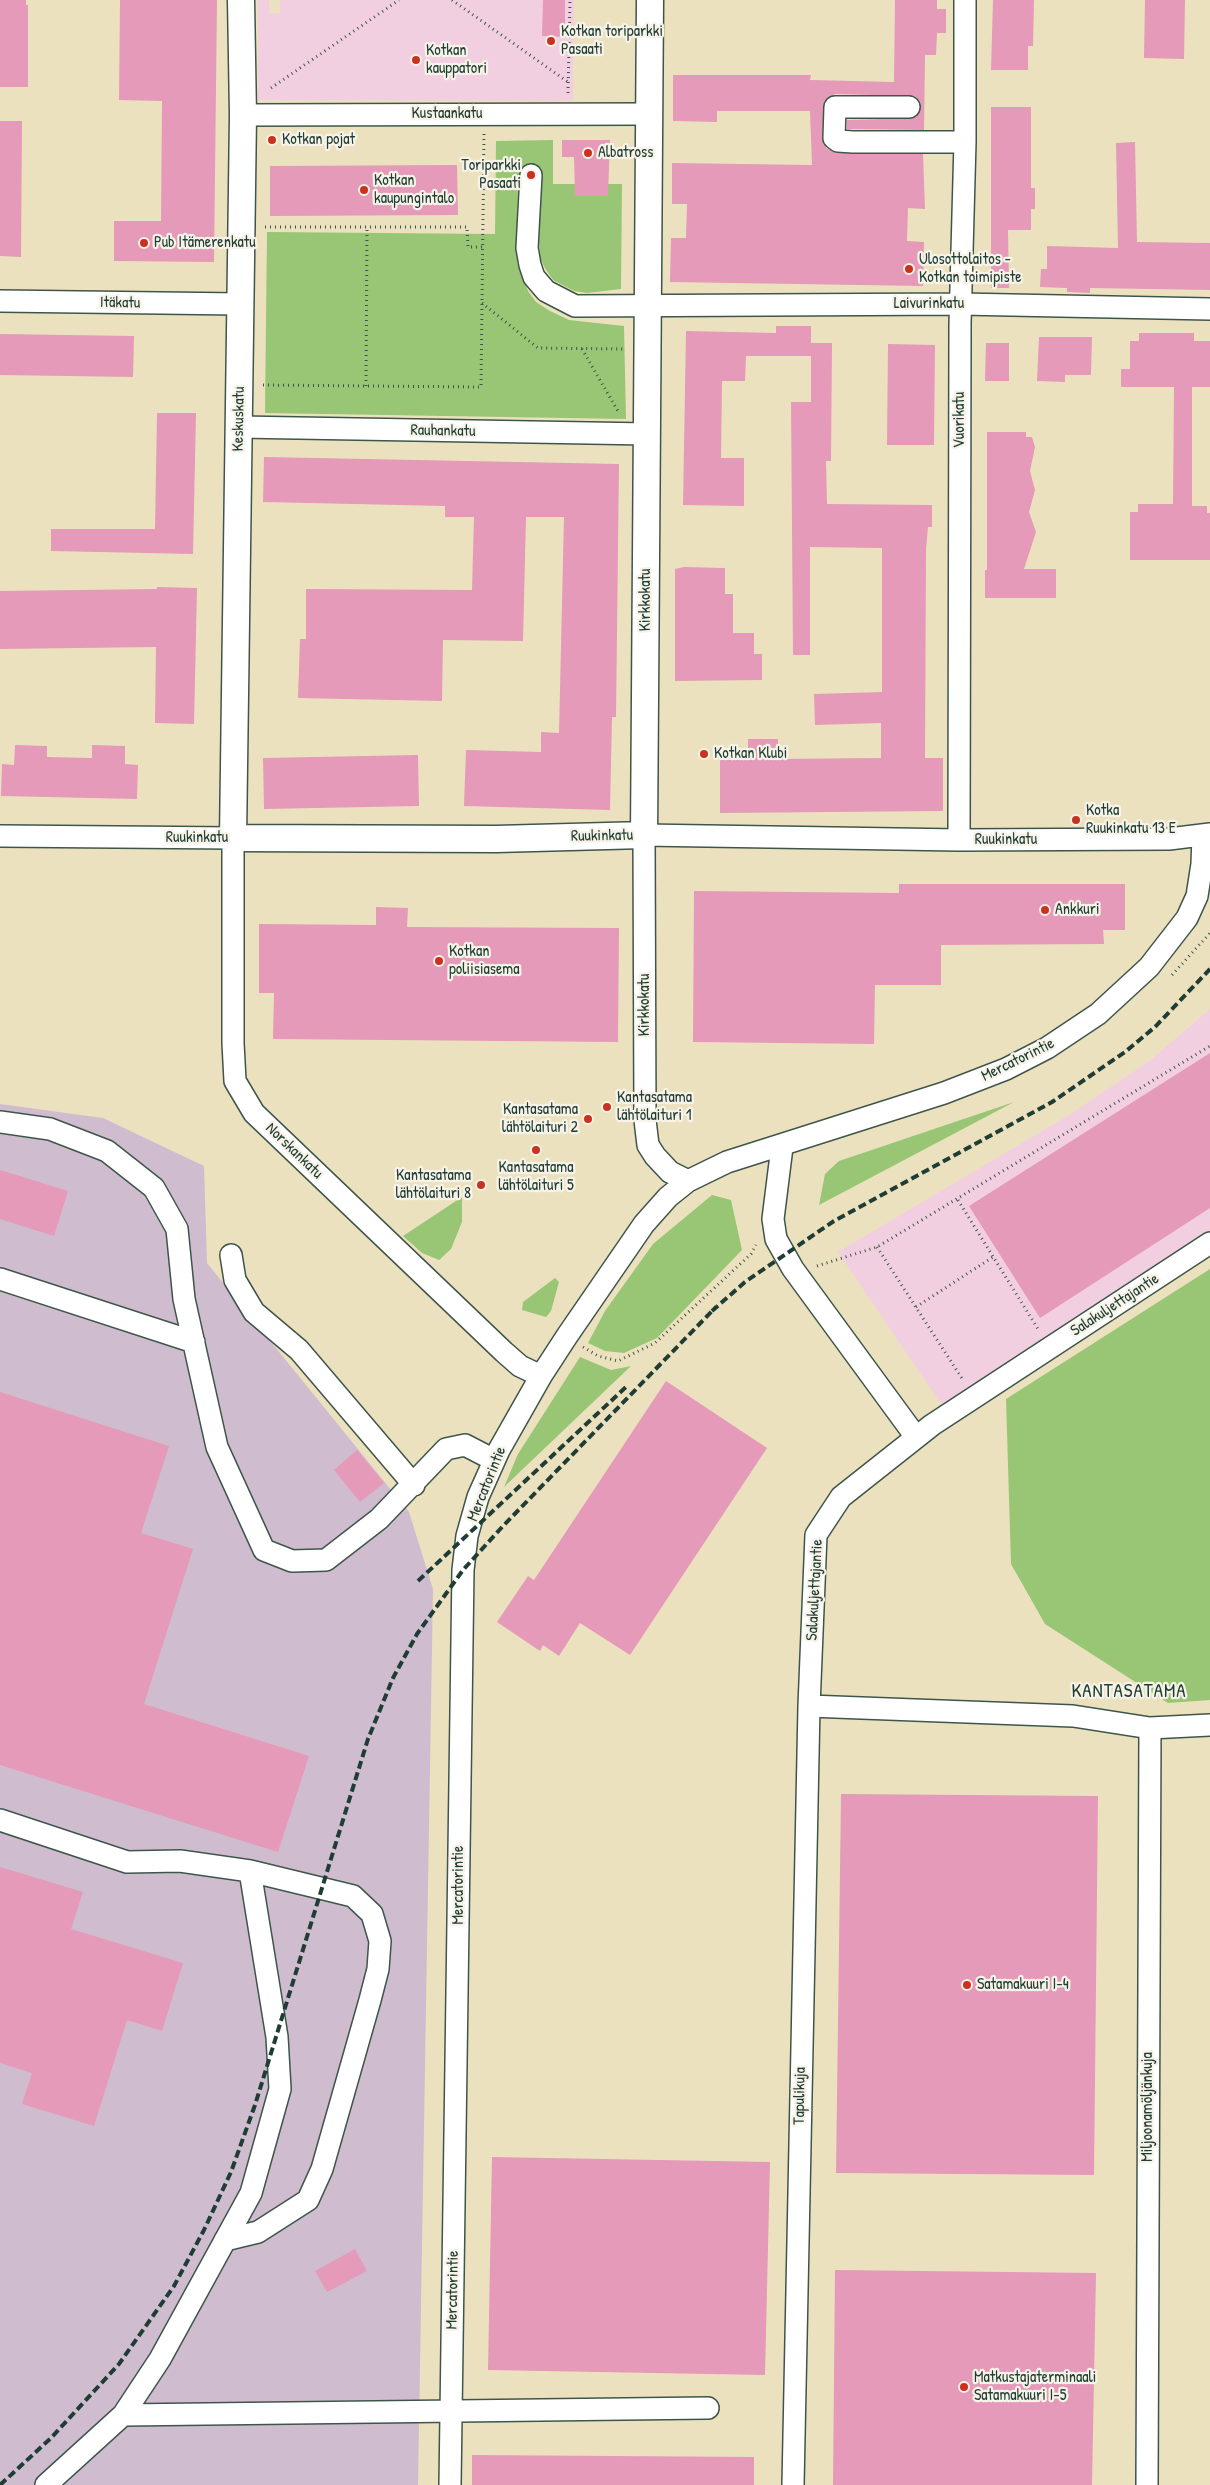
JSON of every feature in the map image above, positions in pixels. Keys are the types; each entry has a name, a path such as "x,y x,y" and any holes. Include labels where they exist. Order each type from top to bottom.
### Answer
{"main road":[{"name":"Keskuskatu","path":"233,838 244,115 241,0"},
{"name":"Kirkkokatu","path":"644,836 639,434 649,305 650,0"},
{"name":"Ruukinkatu","path":"233,838 644,836"}],"street":[{"name":"Vuorikatu","path":"959,840 960,304 965,142 965,0"},
{"path":"909,107 835,107 834,138 838,141 853,142 965,142"},
{"name":"Kustaankatu","path":"244,115 650,114"},
{"name":"Laivurinkatu","path":"531,175 527,248 534,277 546,291 576,306 960,304 1210,309"},
{"name":"Itäkatu","path":"0,301 240,304"},
{"name":"Rauhankatu","path":"239,428 639,434"},
{"name":"Ruukinkatu","path":"644,836 959,840 1169,839 1206,835"},
{"name":"Mercatorintie","path":"450,2485 462,1608 467,1536 478,1497 494,1460 541,1376 567,1336 644,1224 668,1197 688,1181 727,1162 782,1147 944,1093 1006,1069 1047,1048 1098,1014 1149,967 1187,918 1197,896 1206,835"},
{"name":"Ruukinkatu","path":"0,836 233,838"},
{"name":"Kirkkokatu","path":"644,836 645,1120 648,1145 655,1156 670,1172 688,1181"},
{"name":"Norskankatu","path":"233,838 233,1043 235,1081 254,1113 504,1352 520,1366 541,1376"},
{"path":"0,1122 50,1129 107,1151 154,1188 178,1229 184,1299 217,1447 264,1550 292,1561 326,1560 379,1519 446,1450 465,1445 494,1460"},
{"path":"782,1147 773,1219 776,1239 788,1262 916,1437"},
{"name":"Salakuljettajantie","path":"809,1706 816,1535 841,1497 916,1437 1210,1243"},
{"path":"231,1255 235,1280 254,1312 299,1350 414,1485"},
{"path":"0,1279 194,1342"},
{"path":"809,1706 1073,1716 1150,1728 1210,1725"},
{"name":"Tapulikuja","path":"793,2485 809,1706"},
{"name":"Miljoonamöljänkuja","path":"1147,2485 1150,1728"},
{"path":"0,1820 127,1862 180,1861 250,1871 353,1896 372,1914 380,1941 378,1969 322,2169 308,2200 258,2232 225,2240"},
{"path":"46,2485 123,2416 160,2359 251,2192 280,2089 277,2038 250,1871"},
{"path":"123,2416 708,2408"}],"path":[{"path":"271,88 399,0"},
{"path":"452,0 568,82"},
{"path":"568,93 570,0"},
{"path":"260,385 481,387 484,114"},
{"path":"261,227 467,227 468,247 482,247"},
{"path":"366,386 367,228"},
{"path":"482,303 538,348 630,349"},
{"path":"582,349 639,434"},
{"path":"1166,982 1210,933"},
{"path":"812,1267 876,1246 958,1200 1210,1046"},
{"path":"958,1200 1038,1329"},
{"path":"567,1336 598,1356 618,1361 638,1353 654,1343 751,1254 759,1241"},
{"path":"876,1246 964,1380"},
{"path":"916,1307 993,1257"}],"shaded area":[{"name":"Kotkan kauppatori","path":"258,0 269,0 269,13 280,13 280,0 543,0 543,36 565,37 565,0 574,0 573,101 258,100"},
{"path":"1210,1009 1210,1230 943,1407 838,1252 1069,1115 1148,1062"},
{"path":"0,1104 103,1118 204,1166 207,1263 409,1512 433,1589 418,2485 0,2485"}],"green space":[{"path":"553,140 553,184 622,184 621,289 587,293 574,291 553,280 540,258 542,175 518,175 517,262 528,291 536,302 550,311 569,320 624,326 626,419 265,413 267,232 495,234 496,141"},
{"path":"1014,1102 819,1205 825,1174 839,1161"},
{"path":"712,1195 731,1200 742,1250 657,1338 624,1353 605,1351 588,1343 605,1311 653,1244"},
{"path":"462,1197 462,1222 451,1249 439,1260 422,1253 403,1236"},
{"path":"1210,1269 1210,1700 1168,1703 1045,1624 1011,1564 1006,1399"},
{"path":"555,1278 559,1282 551,1311 546,1317 522,1310 523,1302"},
{"path":"580,1357 611,1370 631,1366 504,1487 518,1454"}],"building":[{"path":"0,0 26,0 26,5 28,5 28,87 0,87"},
{"path":"120,0 217,0 214,262 114,261 114,221 161,221 162,101 119,100"},
{"path":"543,0 565,0 565,37 542,36"},
{"path":"895,0 937,0 937,9 946,9 946,33 937,33 936,55 925,55 924,130 847,129 847,120 915,118 921,107 920,101 915,96 835,94 824,101 822,138 826,148 837,153 923,154 925,209 908,208 907,241 924,242 923,286 670,282 671,238 686,238 687,204 672,204 672,163 812,165 810,111 717,111 717,122 673,121 673,75 811,75 810,80 894,82"},
{"path":"993,0 1034,0 1033,46 1028,46 1028,70 991,70"},
{"path":"1145,0 1185,0 1184,59 1144,58"},
{"path":"991,107 1031,107 1031,188 1035,188 1035,209 1031,209 1031,230 1008,230 1009,288 991,288"},
{"path":"0,121 22,121 21,257 0,256"},
{"path":"562,140 610,140 608,196 575,196 574,157 562,157"},
{"path":"1135,142 1137,242 1210,243 1210,290 1090,288 1090,293 1067,292 1067,288 1040,287 1041,269 1047,269 1047,246 1118,248 1116,143"},
{"name":"Kotkan kaupungintalo","path":"457,165 458,215 270,216 270,166"},
{"path":"776,326 811,326 811,343 832,343 831,461 826,461 827,504 932,505 932,527 928,527 926,549 925,758 943,758 943,811 720,813 720,760 748,760 748,739 778,739 778,759 881,758 881,723 815,725 814,694 882,692 882,548 810,547 810,655 793,655 791,402 811,402 811,356 746,356 745,381 722,381 721,458 744,458 744,506 683,505 686,331 776,333"},
{"path":"1139,333 1194,333 1194,341 1210,341 1210,387 1192,387 1192,506 1207,506 1207,513 1210,513 1210,560 1130,560 1130,512 1138,512 1138,504 1173,504 1174,387 1121,387 1121,369 1130,369 1130,341 1139,341"},
{"path":"0,334 134,336 133,377 0,375"},
{"path":"1039,337 1092,337 1091,375 1065,375 1065,382 1037,381"},
{"path":"986,343 1009,343 1009,381 985,381"},
{"path":"888,344 935,345 934,445 887,445"},
{"path":"157,413 196,413 193,554 51,551 51,529 155,529"},
{"path":"987,432 1026,432 1026,437 1032,437 1035,447 1030,471 1035,490 1029,512 1036,532 1024,569 1056,569 1056,598 985,598 985,570 987,570"},
{"path":"264,457 619,464 616,717 612,717 610,810 464,806 466,750 541,752 541,732 559,733 564,517 526,517 523,641 443,640 442,701 298,698 300,639 306,639 306,589 472,590 474,517 445,517 445,506 263,502"},
{"path":"684,567 725,568 725,594 733,594 733,633 754,633 754,654 762,654 762,680 675,681 675,569"},
{"path":"157,587 197,588 194,724 155,723 156,647 0,649 0,591 157,589"},
{"path":"15,745 47,746 47,757 92,758 92,745 125,746 125,764 138,765 137,799 1,796 2,764 14,765"},
{"path":"418,755 419,806 264,809 263,758"},
{"path":"899,884 1125,884 1125,930 1103,930 1104,944 941,945 941,985 875,985 874,1044 693,1042 694,891 899,893"},
{"name":"Kotkan poliisiasema","path":"376,907 408,908 407,927 619,928 618,1042 273,1039 274,993 259,993 259,924 376,925"},
{"path":"1210,1053 1210,1208 1040,1318 969,1206"},
{"path":"0,1170 68,1191 54,1236 0,1219"},
{"path":"666,1381 767,1448 630,1655 580,1623 559,1656 543,1645 540,1651 497,1622 528,1576 534,1580"},
{"path":"0,1392 169,1446 141,1533 193,1549 144,1704 309,1756 278,1852 0,1765"},
{"path":"357,1450 384,1483 360,1502 334,1470"},
{"name":"Satamakuuri I-4","path":"841,1794 1098,1796 1094,2175 836,2173"},
{"path":"0,1867 83,1892 71,1929 183,1963 162,2031 127,2020 94,2126 22,2104 32,2073 0,2063"},
{"path":"492,2157 770,2162 765,2375 488,2370"},
{"path":"355,2249 367,2271 327,2292 315,2271"},
{"name":"Matkustajaterminaali Satamakuuri I-5","path":"835,2270 1096,2273 1092,2485 833,2485"},
{"path":"472,2455 754,2457 754,2485 472,2485"}],"railway":[{"path":"712,1311 745,1282 834,1221 1052,1102 1125,1052 1155,1027 1210,969"},
{"path":"0,2485 51,2438 119,2364 174,2286 204,2230 231,2172 255,2105 368,1739 393,1678 417,1634 463,1570 503,1526 716,1307"},
{"path":"418,1581 626,1387"}],"place":[{"name":"Kotkan toriparkki Pasaati","path":"551,41"},
{"name":"Kotkan kauppatori","path":"416,60"},
{"name":"Kotkan pojat","path":"272,140"},
{"name":"Albatross","path":"588,153"},
{"name":"Toriparkki Pasaati","path":"531,175"},
{"name":"Kotkan kaupungintalo","path":"364,190"},
{"name":"Pub Itämerenkatu","path":"144,243"},
{"name":"Ulosottolaitos - Kotkan toimipiste","path":"909,269"},
{"name":"Kotkan Klubi","path":"704,754"},
{"name":"Kotka Ruukinkatu 13 E","path":"1076,820"},
{"name":"Ankkuri","path":"1045,910"},
{"name":"Kotkan poliisiasema","path":"439,961"},
{"name":"Kantasatama lähtölaituri 1","path":"607,1107"},
{"name":"Kantasatama lähtölaituri 2","path":"588,1119"},
{"name":"Kantasatama lähtölaituri 5","path":"536,1150"},
{"name":"Kantasatama lähtölaituri 8","path":"481,1185"},
{"name":"Satamakuuri I-4","path":"967,1985"},
{"name":"Matkustajaterminaali Satamakuuri I-5","path":"964,2387"}],"district":[{"name":"KANTASATAMA","path":"1129,1692"}]}
